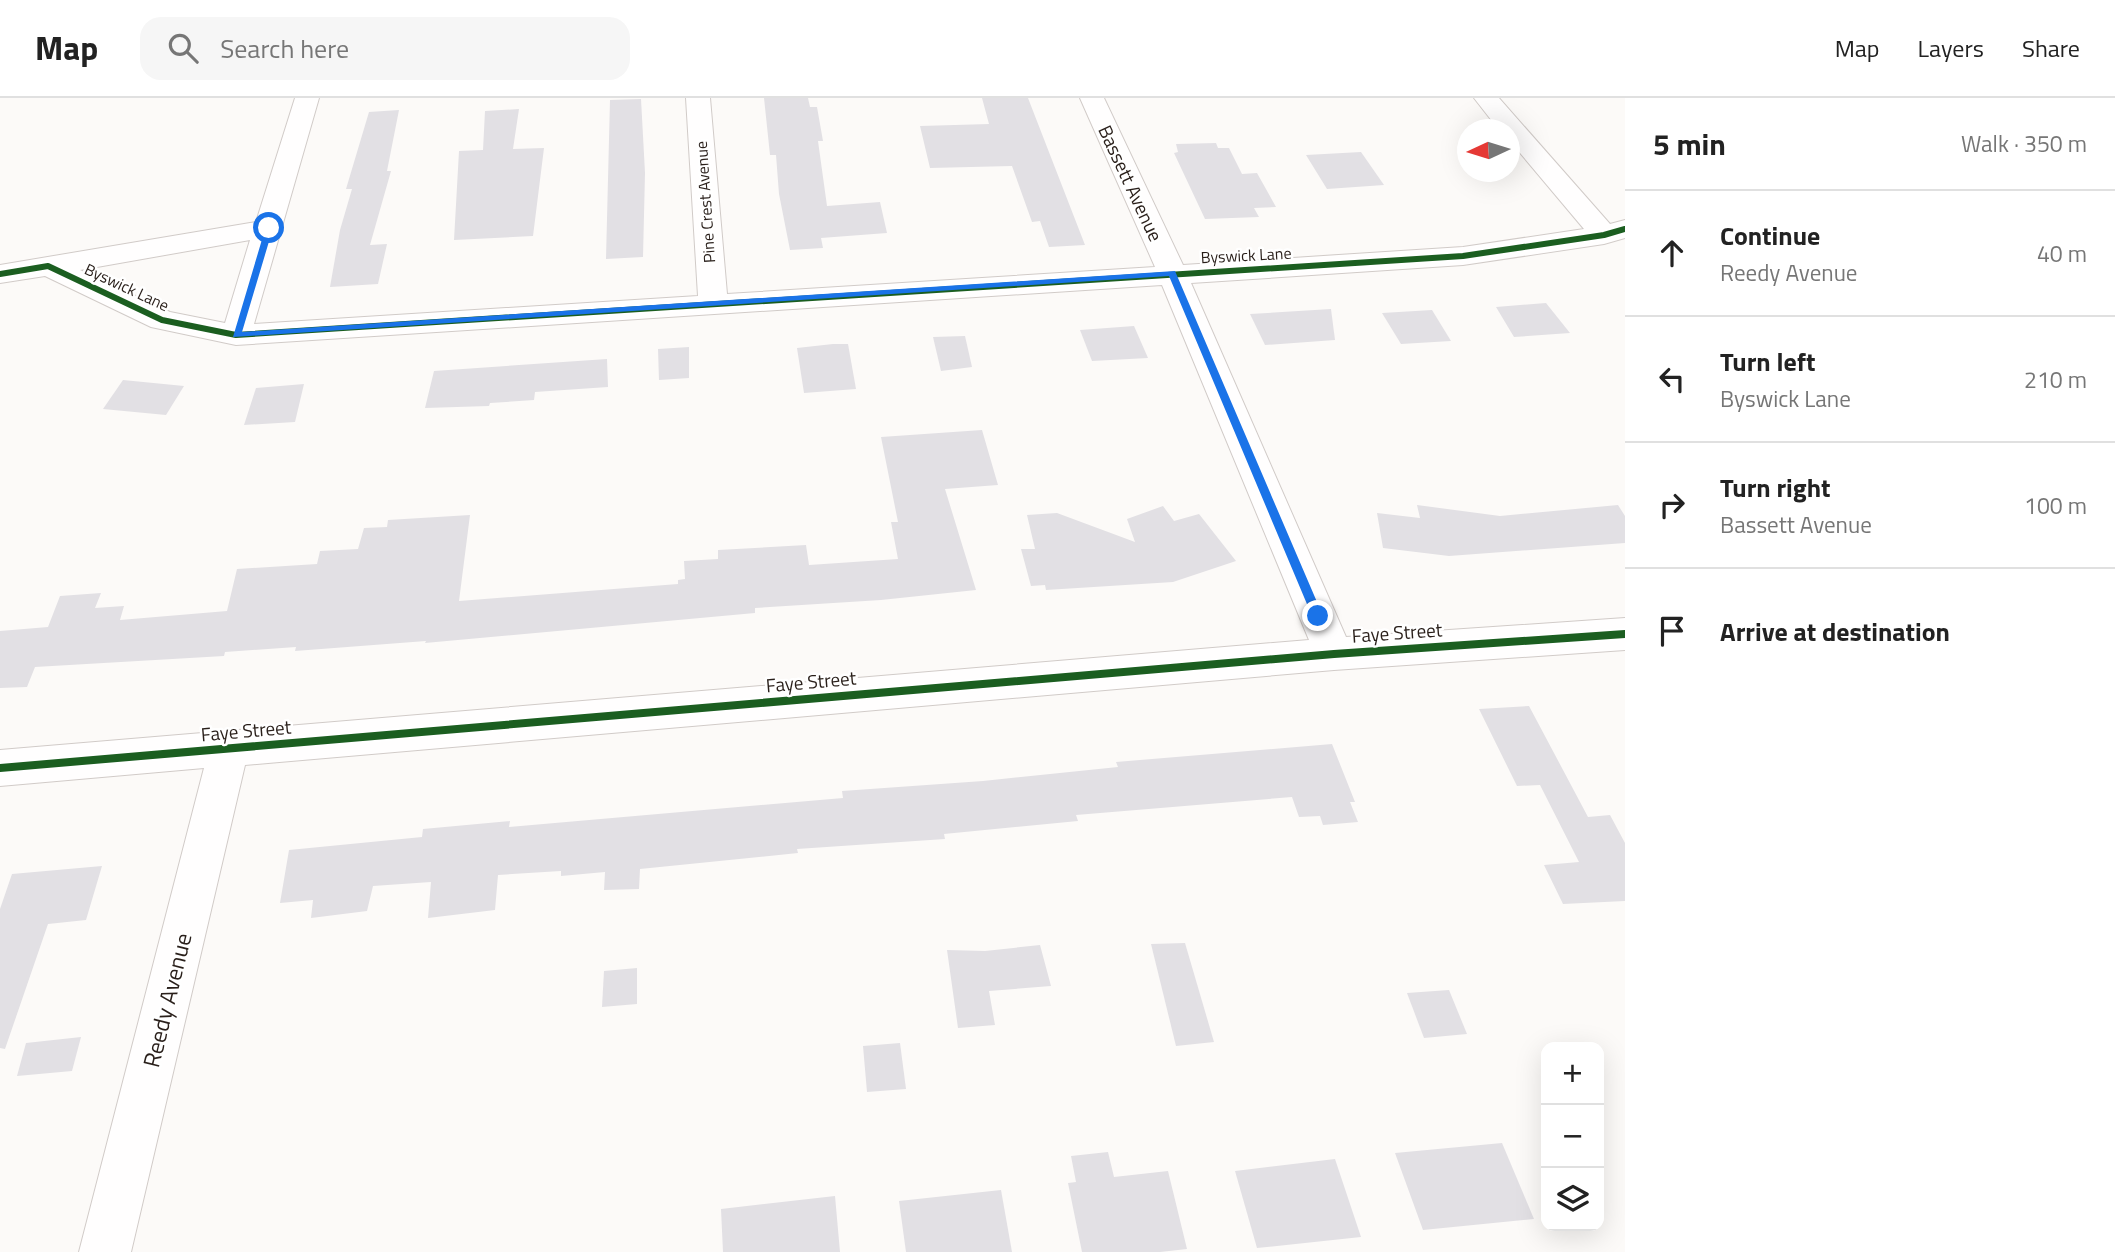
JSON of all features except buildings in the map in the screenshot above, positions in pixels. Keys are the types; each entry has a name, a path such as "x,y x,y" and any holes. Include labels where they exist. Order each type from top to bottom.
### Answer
{"street":[{"path":"236,335 307,98"},
{"name":"Pine Crest Avenue","path":"698,98 713,306"},
{"name":"Bassett Avenue","path":"1092,98 1172,273 1334,654"},
{"path":"1486,98 1615,232"},
{"name":"Byswick Lane","path":"0,274 269,228"},
{"name":"Byswick Lane","path":"48,265 162,320 236,335 713,306 1172,273 1463,257 1615,232"},
{"name":"Faye Street","path":"0,768 1334,654 1622,640"},
{"name":"Reedy Avenue","path":"105,1252 229,749"}],"cycle path":[{"path":"0,274 48,266 162,320 236,335 1463,256 1604,235 1625,229"},
{"path":"0,768 1334,654 1625,634"}],"route":[{"path":"269,228 236,335 713,306 1172,273 1318,616"}]}
